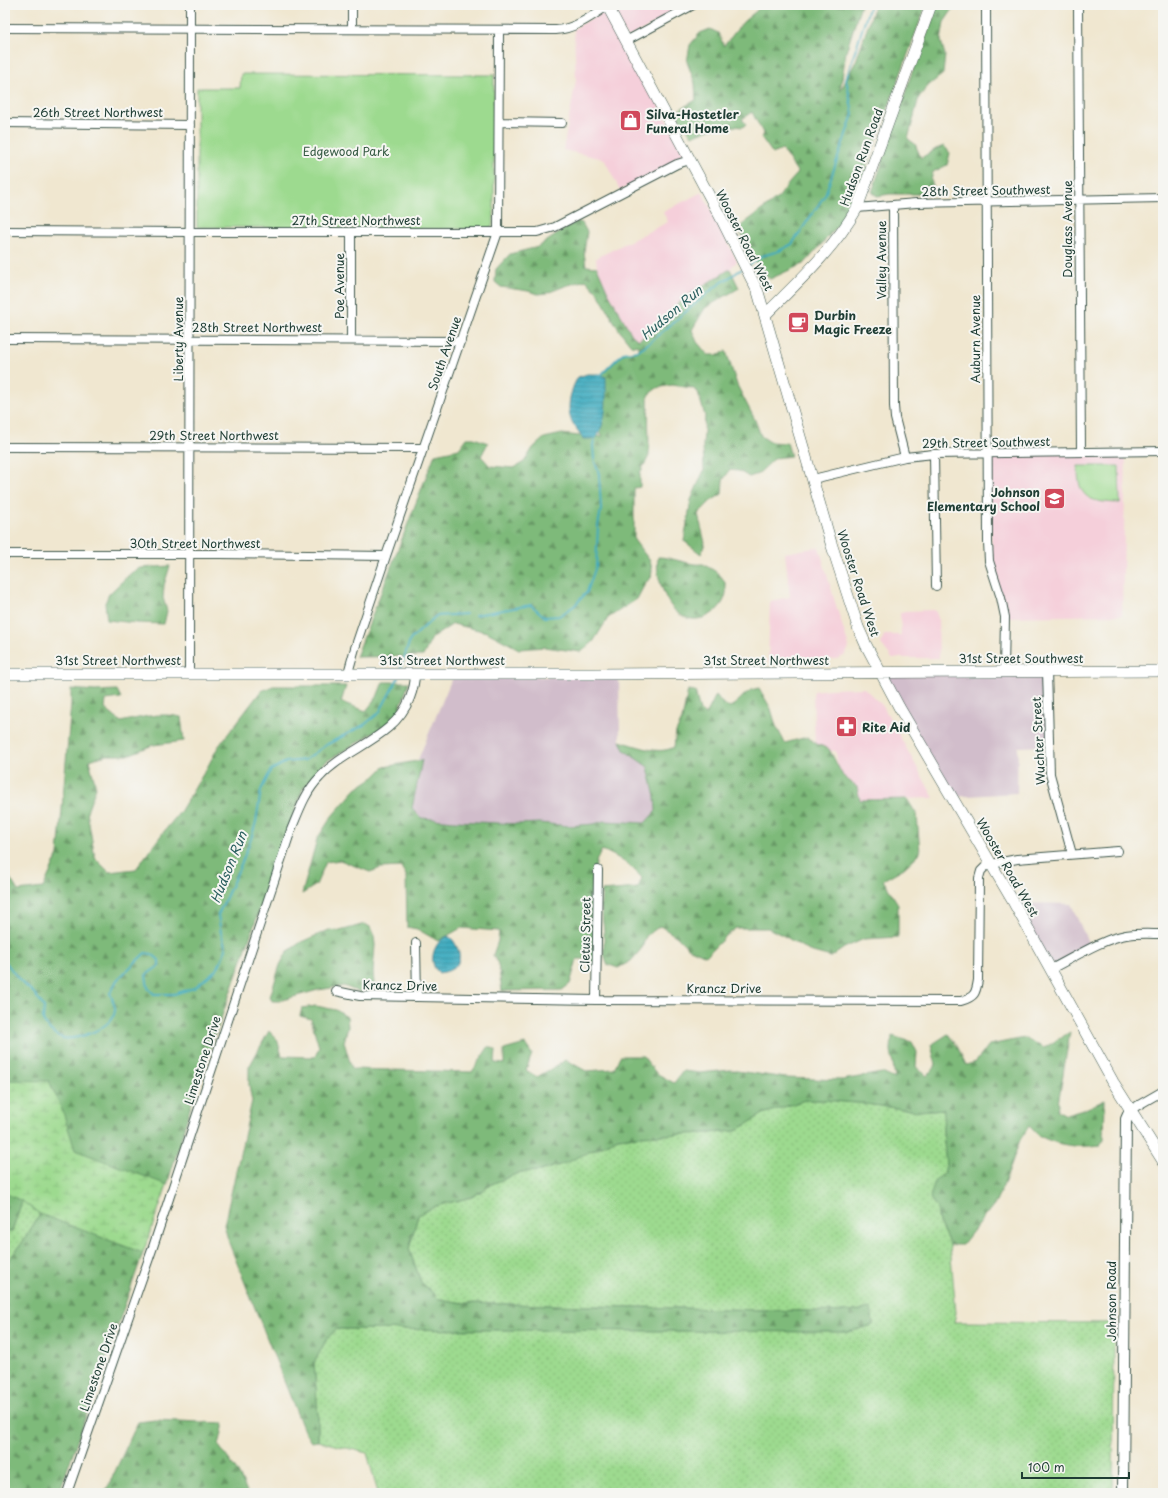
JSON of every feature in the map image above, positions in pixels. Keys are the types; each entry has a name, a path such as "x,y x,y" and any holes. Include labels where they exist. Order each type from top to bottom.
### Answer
{"main road":[{"name":"Hudson Run Road","path":"766,314 807,274 829,249 845,228 857,208 931,5"},
{"name":"Wooster Road West","path":"607,6 690,160 758,292 766,314 813,479 858,627 880,672 919,742 992,864 1113,1082 1163,1161"},
{"name":"31st Street Southwest","path":"880,672 1163,671"},
{"name":"31st Street Northwest","path":"5,674 880,672"}],"street":[{"name":"Liberty Avenue","path":"189,673 190,5"},
{"path":"352,5 352,28"},
{"path":"626,41 693,5"},
{"name":"Auburn Avenue","path":"986,5 988,555 1005,617 1004,671"},
{"name":"Douglass Avenue","path":"1078,5 1081,452"},
{"path":"5,28 352,28 556,30 566,28 582,21 607,6"},
{"name":"South Avenue","path":"348,673 386,556 498,232 499,30"},
{"path":"499,122 562,122"},
{"name":"26th Street Northwest","path":"5,123 190,125"},
{"name":"27th Street Northwest","path":"5,231 537,232 555,227 678,164 690,160"},
{"name":"28th Street Southwest","path":"857,208 916,203 1163,198"},
{"name":"Valley Avenue","path":"893,205 894,406 895,418 906,457"},
{"name":"Poe Avenue","path":"351,232 351,340"},
{"name":"28th Street Northwest","path":"5,339 461,340"},
{"name":"29th Street Northwest","path":"5,446 424,448"},
{"name":"29th Street Southwest","path":"813,479 906,457 934,454 1163,451"},
{"path":"934,454 936,586"},
{"name":"30th Street Northwest","path":"5,554 386,556"},
{"name":"Wuchter Street","path":"1047,671 1050,774 1072,854"},
{"name":"Limestone Drive","path":"67,1493 155,1239 291,830 303,799 311,787 329,768 386,731 398,720 410,698 415,680 415,674"},
{"path":"992,864 1023,858 1118,851"},
{"name":"Krancz Drive","path":"336,992 360,996 596,1000 950,1001 967,999 975,993 978,980 979,878 985,867 992,864"},
{"name":"Cletus Street","path":"596,1000 598,870"},
{"path":"1051,970 1102,943 1120,936 1163,934"},
{"path":"416,943 417,997"},
{"path":"1130,1110 1163,1091"},
{"name":"Johnson Road","path":"1123,1493 1126,1120 1130,1110"}],"shaded area":[{"path":"609,5 679,5 682,9 627,38"},
{"path":"606,10 689,160 620,190 604,159 563,150 576,80 574,29"},
{"path":"702,192 737,261 730,269 685,298 648,334 638,340 632,335 608,292 597,267 596,258 668,222 663,212"},
{"path":"1126,452 1122,615 1005,617 993,574 987,453"},
{"path":"819,547 849,647 847,652 844,656 836,659 768,663 770,601 790,597 785,553"},
{"path":"933,610 936,612 938,618 939,658 892,658 881,644 884,635 901,635 900,613 904,611"},
{"path":"1047,671 1048,746 1018,747 1017,793 952,797 880,672"},
{"path":"619,676 620,741 636,758 648,767 655,797 656,811 645,823 604,821 594,824 568,826 540,823 519,824 455,821 421,818 412,808 422,760 417,762 452,678"},
{"path":"864,688 883,706 934,798 860,800 853,783 843,776 838,769 836,751 822,750 815,746 814,691"},
{"path":"1014,903 1071,904 1091,949 1051,969"}],"green space":[{"path":"762,5 861,5 846,52 840,91 856,61 875,5 926,5 859,187 841,222 805,263 770,279 762,273 738,228 779,197 798,173 782,149 773,154 761,137 764,135 752,112 742,119 746,124 743,127 717,127 692,136 675,112 696,100 695,83 687,62 690,45 700,33 710,29 718,33 724,46 743,22"},
{"path":"938,5 957,5 944,22 941,41 945,55 943,74 929,85 919,97 908,139 915,144 921,158 944,146 950,153 947,165 933,172 931,180 936,194 890,194 877,196 872,192 898,118 910,78"},
{"name":"Edgewood Park","path":"241,74 494,75 494,217 492,226 486,229 197,227 197,88 240,88"},
{"path":"577,221 582,223 587,232 584,252 586,266 597,267 608,292 632,335 638,340 651,331 685,298 730,269 739,288 705,308 692,330 697,342 708,355 718,355 726,351 737,385 755,420 761,436 770,442 787,443 791,456 775,458 758,474 749,477 739,471 730,470 723,480 722,494 711,501 698,514 705,543 701,554 684,541 691,500 704,470 703,446 705,416 698,392 692,388 672,385 657,388 648,395 649,456 640,473 640,487 634,488 634,540 650,561 652,570 651,578 646,582 637,599 608,618 593,642 581,652 545,647 519,649 487,632 453,624 432,638 423,656 356,657 435,454 459,449 467,438 474,438 488,443 481,456 490,466 514,468 524,462 533,448 544,438 562,434 588,437 603,436 597,427 597,378 623,353 637,351 640,346 631,345 619,330 598,293 586,280 547,293 538,294 501,287 495,282 496,269 510,254 538,247"},
{"path":"1078,466 1119,466 1120,503 1101,502 1088,497 1080,486"},
{"path":"658,557 670,558 693,564 703,564 714,570 723,579 726,590 724,600 717,609 708,616 696,619 684,617 673,609 664,593 658,575"},
{"path":"170,566 164,585 163,598 167,611 164,624 107,620 105,603 109,594 131,573 140,568"},
{"path":"383,682 409,682 399,711 388,724 325,762 303,788 196,1089 167,1185 75,1150 63,1112 49,1081 5,1080 5,870 18,891 43,888 58,855 71,689 95,691 117,690 121,698 106,700 105,709 121,722 158,715 181,717 184,741 153,745 128,755 107,755 89,760 96,787 87,812 95,858 109,872 136,869 180,812 218,747 261,691 273,686 346,686 341,702 366,711 377,697"},
{"path":"759,688 771,709 776,726 785,743 807,737 817,744 829,749 843,776 857,787 860,800 907,799 917,815 920,853 904,868 883,880 898,904 898,937 864,939 844,948 831,957 809,951 768,928 736,928 706,956 688,948 676,936 660,926 646,936 642,948 631,961 618,968 607,964 604,953 604,931 601,906 602,891 638,888 642,878 634,869 624,862 602,850 597,859 595,868 597,964 586,959 577,959 570,984 562,990 502,991 498,964 493,955 498,941 499,931 461,928 438,941 417,929 407,927 406,875 401,867 381,868 370,872 340,860 326,862 316,885 302,894 317,839 332,816 356,789 374,777 384,767 422,760 412,808 421,818 519,824 540,823 568,826 594,824 604,821 645,823 656,811 655,797 648,767 624,750 620,741 654,750 674,747 676,732 682,720 688,690 695,691 700,711 706,715 716,695 723,704 730,707 746,693"},
{"path":"365,924 370,927 374,936 375,945 373,972 374,990 372,993 359,992 344,986 318,990 279,1001 272,1001 270,997 280,965 287,952 301,942 329,930 340,931"},
{"path":"316,1006 336,1010 347,1017 348,1027 344,1042 352,1069 472,1072 489,1046 496,1050 495,1063 504,1064 504,1050 525,1044 532,1054 526,1070 537,1077 566,1060 586,1071 614,1069 620,1056 643,1056 656,1073 674,1083 683,1071 700,1073 730,1070 786,1078 842,1080 882,1073 895,1079 891,1050 892,1036 912,1042 917,1052 916,1067 927,1076 936,1065 931,1045 948,1034 957,1046 966,1065 976,1062 989,1045 1025,1038 1044,1048 1070,1032 1057,1110 1066,1115 1083,1110 1105,1100 1104,1139 1100,1145 1076,1146 1060,1144 1038,1135 1029,1126 1020,1140 996,1202 962,1245 950,1245 939,1222 937,1208 930,1198 935,1180 944,1174 946,1165 943,1130 944,1109 918,1111 828,1100 805,1100 763,1114 736,1131 618,1138 566,1163 540,1171 521,1172 494,1183 472,1197 436,1206 418,1215 409,1249 421,1282 439,1299 463,1303 850,1312 871,1308 873,1325 848,1332 336,1329 326,1340 314,1363 318,1416 318,1441 311,1442 304,1431 229,1243 224,1225 252,1101 249,1085 249,1067 269,1031 277,1039 282,1056 315,1057 319,1047 311,1019 300,1016 302,1008"},
{"path":"5,1080 49,1081 63,1112 75,1150 167,1185 143,1253 40,1214 22,1201 5,1193"},
{"path":"805,1100 828,1100 918,1111 945,1109 943,1130 946,1165 944,1174 930,1198 937,1208 939,1223 950,1245 956,1313 954,1322 1114,1323 1113,1493 378,1493 367,1453 318,1441 318,1416 314,1363 326,1340 336,1329 848,1332 873,1325 871,1308 850,1312 463,1303 439,1299 421,1282 409,1249 418,1215 436,1206 472,1197 494,1183 521,1172 540,1171 594,1150 618,1138 736,1131 763,1114"},
{"path":"5,1193 22,1201 12,1231 5,1231"},
{"path":"22,1201 40,1214 22,1243 5,1265 5,1231 12,1231"},
{"path":"40,1214 143,1253 59,1493 5,1493 5,1265 22,1243"},
{"path":"155,1420 224,1423 219,1446 237,1471 248,1493 105,1493 138,1422"}],"water":[{"path":"587,374 599,374 606,377 604,418 599,433 595,439 583,439 572,423 569,409 573,387 578,377"},
{"path":"448,936 453,940 459,951 459,961 454,968 439,973 433,963 434,952 439,942"}],"waterway":[{"name":"Hudson Run","path":"749,265 762,256 779,251 792,244 825,195 853,114 846,79 870,5"},
{"name":"Hudson Run","path":"599,377 623,353 637,351 649,343 715,287 742,269"},
{"name":"Hudson Run","path":"475,615 531,605 545,617 559,616 574,606 587,592 596,566 598,526 601,509 599,474 594,459 593,445 595,437"},
{"name":"Hudson Run","path":"400,670 410,640 436,616 466,614"},
{"name":"Hudson Run","path":"5,961 20,981 34,993 44,1007 43,1020 47,1026 51,1031 63,1038 77,1037 94,1032 113,1017 115,1009 110,993 117,980 145,953 152,954 159,960 159,966 146,975 148,988 154,994 174,994 194,988 218,968 226,949 221,933 218,915 251,839 256,822 261,790 271,770 286,762 305,760 326,745 364,725 379,713 398,678"}],"place":[{"name":"Silva-Hostetler Funeral Home","path":"630,121"},
{"name":"Durbin Magic Freeze","path":"799,322"},
{"name":"Johnson Elementary School","path":"1055,499"},
{"name":"Rite Aid","path":"847,727"}]}
